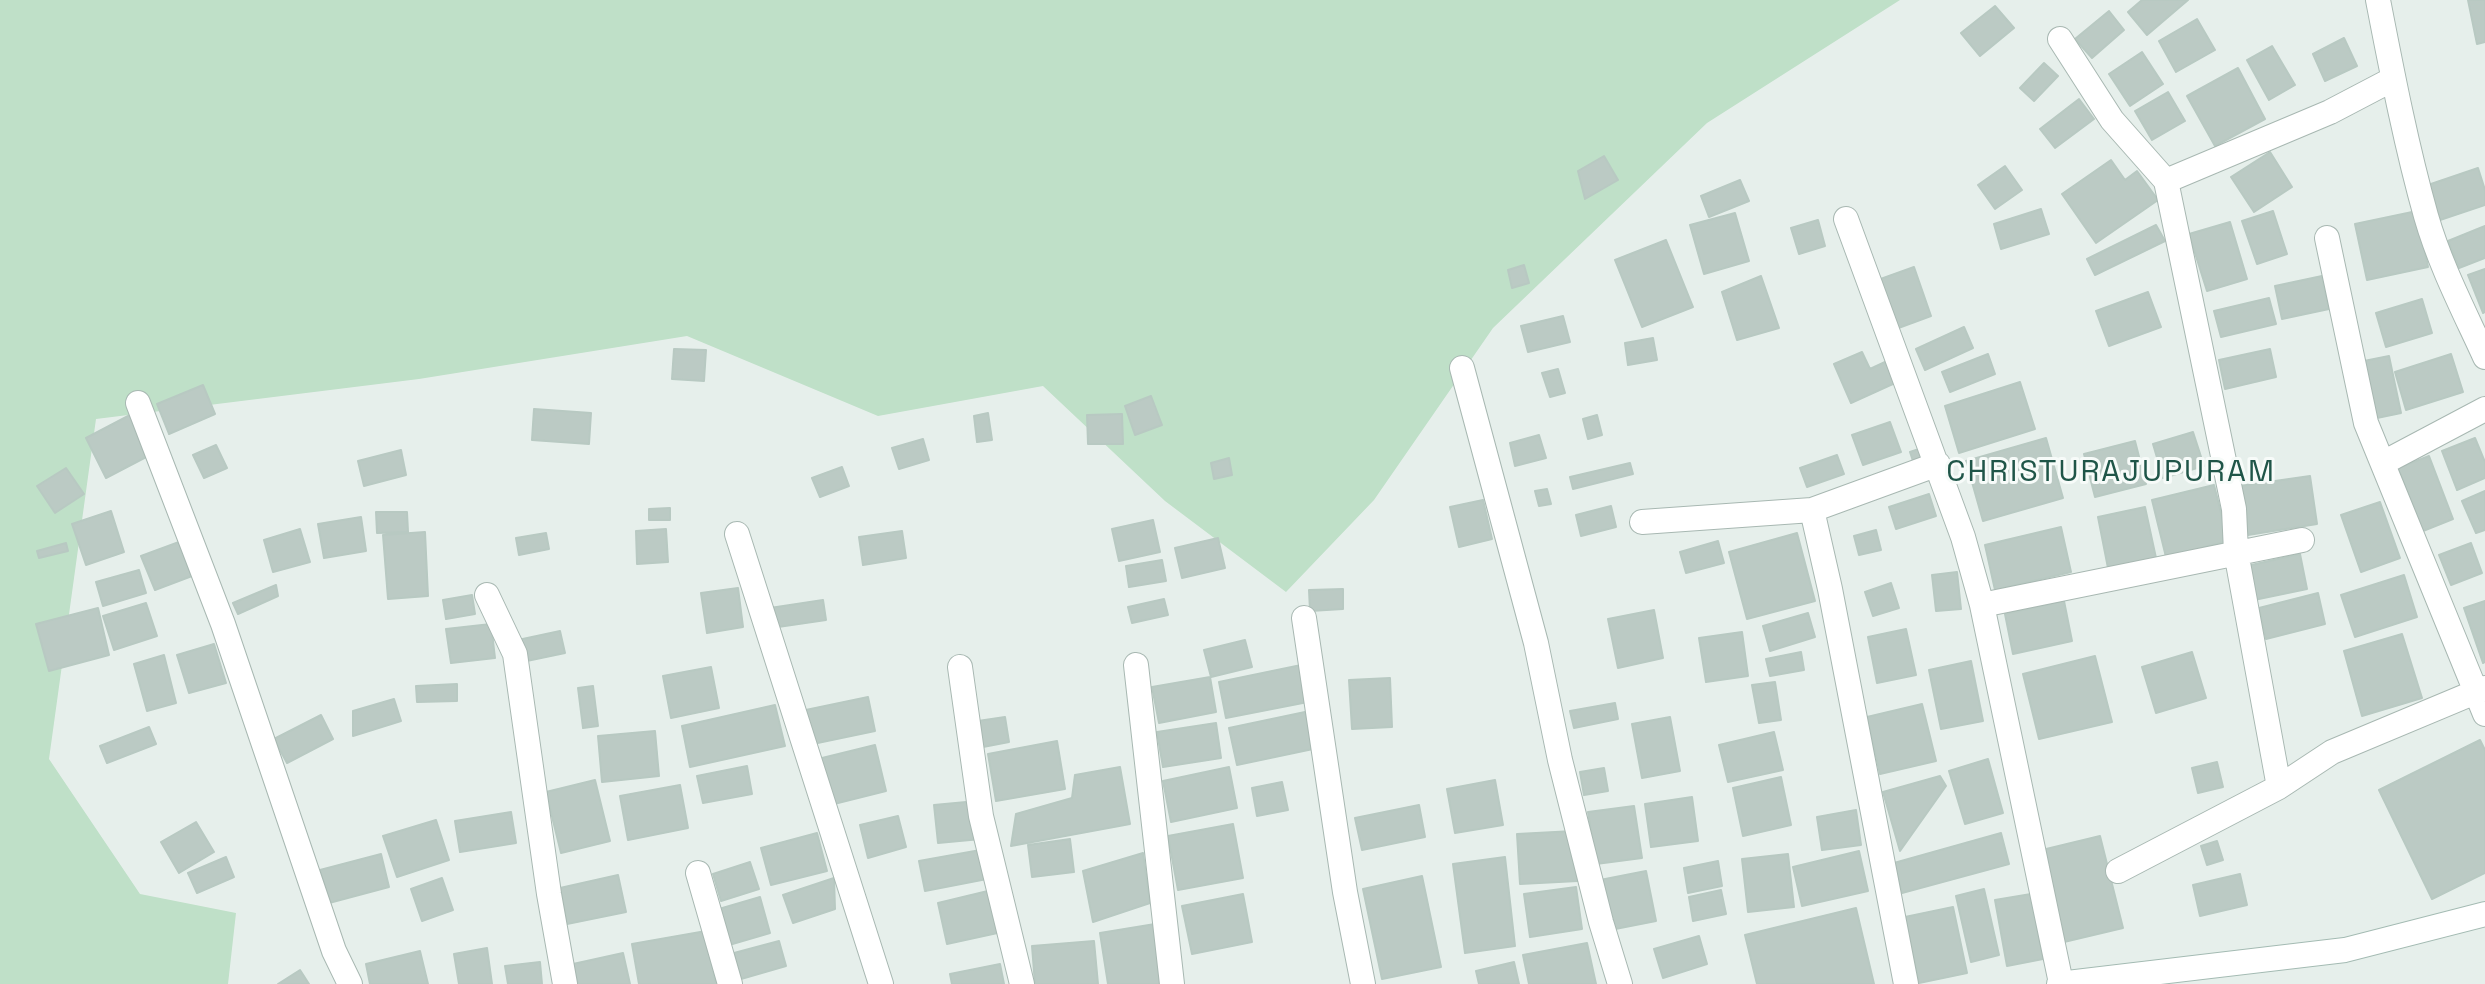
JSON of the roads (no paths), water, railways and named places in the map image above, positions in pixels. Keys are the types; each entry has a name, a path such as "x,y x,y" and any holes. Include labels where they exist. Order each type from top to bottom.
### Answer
{"street":[{"path":"2378,0 2393,79 2427,216 2444,264 2485,357"},
{"path":"2060,39 2112,120 2166,181 2234,509 2236,552 2279,787"},
{"path":"2166,181 2330,112 2393,79"},
{"path":"1846,219 1963,537 1982,605 2060,984 2345,950 2485,914"},
{"path":"2118,871 2279,787 2332,752 2482,698 2411,536 2366,423 2327,238"},
{"path":"1462,368 1536,643 1560,760 1620,984"},
{"path":"138,403 223,624 334,951 350,984"},
{"path":"2383,463 2485,409"},
{"path":"1642,522 1812,510 1938,464"},
{"path":"1812,510 1906,984"},
{"path":"737,534 881,984"},
{"path":"1982,605 2302,540"},
{"path":"487,595 515,654 565,984"},
{"path":"1304,618 1345,892 1363,984"},
{"path":"1136,665 1172,984"},
{"path":"960,667 981,816 1022,984"},
{"path":"698,873 730,984"}],"district":[{"name":"CHRISTURAJUPURAM","path":"2111,473"}]}
